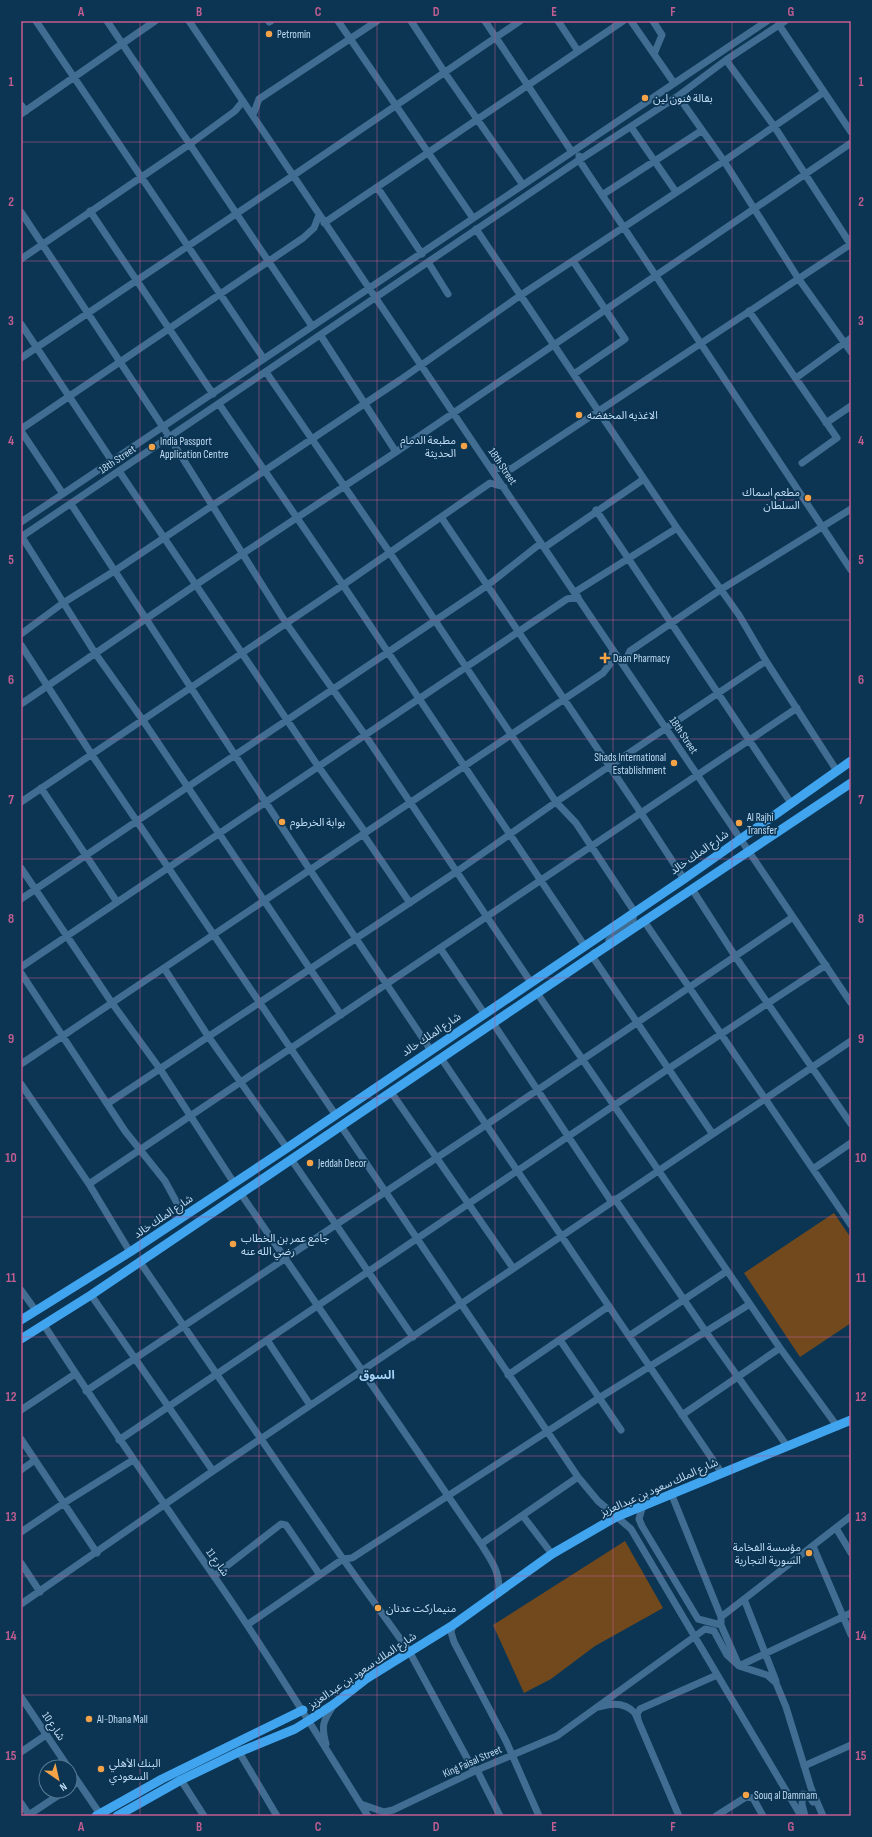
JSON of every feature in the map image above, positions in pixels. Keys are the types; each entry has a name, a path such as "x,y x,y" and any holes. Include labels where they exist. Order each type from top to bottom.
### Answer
{"main road":[{"name":"شارع الملك خالد","path":"21,1320 130,1252 287,1148 430,1049 684,878 851,761"},
{"path":"21,1339 91,1295 644,921 851,784"},
{"path":"36,1311 44,1325"},
{"name":"شارع الملك سعود بن عبدالعزيز","path":"117,1816 128,1813 181,1780 239,1752 295,1729 334,1704 366,1679 453,1625 552,1554 616,1517 643,1504 851,1420"},
{"name":"شارع الملك سعود بن عبدالعزيز","path":"98,1815 162,1779 303,1710"}],"street":[{"path":"36,21 140,178 264,359"},
{"path":"107,21 312,326"},
{"path":"21,105 23,113 74,79 154,21"},
{"path":"189,21 294,175 324,223 376,297 579,160 678,96 726,60 782,23 824,92 851,132"},
{"path":"338,21 427,153 473,218"},
{"path":"253,115 259,98 377,21"},
{"path":"411,21 445,73 523,185"},
{"path":"485,21 572,152"},
{"path":"21,358 520,21"},
{"path":"558,21 578,51"},
{"path":"324,223 623,21"},
{"path":"632,21 674,83"},
{"path":"653,21 662,35 654,54"},
{"path":"21,522 767,21"},
{"path":"491,468 511,469 749,310 851,245 774,126 726,60"},
{"path":"21,634 63,603 116,570 364,404 521,295 623,226 724,161 824,92"},
{"path":"678,96 701,131 724,161 798,278 848,341 851,352"},
{"path":"21,259 190,144 235,111 243,101"},
{"path":"631,127 676,192"},
{"path":"602,195 701,131"},
{"path":"591,139 580,151 579,160 851,570"},
{"path":"21,704 196,584 396,452 454,411 851,143"},
{"path":"377,187 422,254"},
{"path":"90,211 213,394"},
{"path":"21,212 170,437 211,506 286,623 365,735 530,981"},
{"path":"63,494 21,430 314,228 319,215"},
{"path":"476,229 677,528 739,615 766,661 837,771"},
{"path":"573,261 606,308 625,339 574,374"},
{"path":"428,262 448,294"},
{"name":"18th Street","path":"21,537 321,336 376,297 850,1000"},
{"path":"749,310 837,438 802,463"},
{"path":"21,324 112,461"},
{"path":"321,336 396,452"},
{"path":"796,378 848,341"},
{"path":"266,372 390,552 556,802 576,823 634,911 633,920 599,947 592,956 712,1133"},
{"path":"219,404 465,765 584,945"},
{"path":"826,422 851,406"},
{"path":"119,471 410,903"},
{"path":"21,899 138,822 234,754 333,689 387,651 488,585 543,545 644,479"},
{"path":"21,802 92,755 142,719 343,585 490,483 504,487"},
{"path":"71,504 116,570 146,619 265,802 430,1049"},
{"path":"624,663 630,651 720,590 851,509"},
{"path":"596,510 791,803"},
{"path":"441,517 684,878"},
{"path":"21,967 168,866 567,599 677,528"},
{"path":"21,537 96,653 341,1015"},
{"path":"21,646 92,755 214,934 290,1050 335,1114"},
{"path":"21,1064 603,673 610,664 614,650"},
{"path":"107,1104 309,968 512,835 556,802 766,661"},
{"path":"90,1184 797,708"},
{"path":"41,788 117,902"},
{"path":"21,868 112,1004 160,1069 234,1183"},
{"path":"692,889 735,956 851,1124"},
{"path":"86,1391 336,1226 793,917"},
{"path":"644,921 813,1169 848,1214 851,1225"},
{"path":"440,948 484,1013"},
{"path":"119,1440 417,1240 614,1105 826,965"},
{"path":"164,968 208,1036 287,1148"},
{"path":"21,973 107,1104 165,1181 184,1216"},
{"path":"537,993 780,1348 837,1426"},
{"path":"493,1023 568,1137 787,1446"},
{"path":"21,1604 310,1405 413,1337 764,1098 851,1041"},
{"path":"441,1058 722,1472"},
{"path":"21,1084 90,1184 130,1252"},
{"path":"391,1092 513,1268"},
{"path":"340,1126 578,1478 598,1501 631,1529 801,1816"},
{"path":"813,1169 851,1143"},
{"path":"291,1159 413,1337"},
{"path":"241,1194 450,1496 497,1570 499,1593"},
{"path":"140,1262 260,1439 409,1651 500,1816"},
{"path":"629,1336 727,1271"},
{"path":"21,1290 36,1311"},
{"path":"91,1295 213,1471"},
{"path":"247,1625 343,1559 352,1558 450,1496 599,1398 750,1304"},
{"path":"508,1375 609,1306"},
{"name":"شارع 11","path":"44,1325 119,1440 247,1625 303,1710 308,1721 368,1816"},
{"path":"267,1340 310,1405"},
{"path":"560,1340 621,1430"},
{"path":"682,1415 780,1348"},
{"path":"21,1410 75,1374"},
{"path":"21,1440 97,1552"},
{"path":"21,1470 35,1460"},
{"path":"21,1532 64,1502 133,1460"},
{"path":"481,1544 578,1478"},
{"path":"671,1493 721,1617 721,1625 739,1666"},
{"path":"643,1504 639,1519 642,1526 698,1619 721,1625"},
{"path":"523,1516 552,1554"},
{"path":"721,1617 851,1516"},
{"path":"214,1576 281,1524 286,1525 320,1575"},
{"path":"836,1528 851,1553"},
{"path":"813,1546 844,1616 851,1636"},
{"path":"21,1563 40,1592"},
{"path":"744,1599 766,1652 776,1684 786,1707 804,1766 822,1816"},
{"path":"739,1666 766,1652 851,1614"},
{"path":"453,1625 451,1632 454,1642 512,1755 539,1816"},
{"path":"695,1635 705,1629 714,1631 727,1654 739,1666 767,1674 776,1684"},
{"name":"King Faisal Street","path":"360,1804 388,1812 476,1770 557,1736 695,1635"},
{"path":"638,1719 637,1714 640,1709 718,1675"},
{"name":"شارع 10","path":"21,1697 62,1759"},
{"path":"327,1750 323,1733 324,1720 334,1704"},
{"path":"588,1712 603,1706 615,1704 632,1709 638,1719 679,1816"},
{"path":"21,1752 46,1735"},
{"path":"804,1766 851,1745"},
{"path":"239,1752 277,1816"},
{"path":"181,1780 204,1816"},
{"path":"78,1782 98,1815"},
{"path":"804,1816 803,1794 809,1796 822,1816"},
{"path":"716,1816 746,1797 753,1798 763,1816"},
{"path":"21,1803 28,1815 53,1799"}],"shaded area":[{"path":"834,1213 851,1238 851,1323 800,1357 744,1273"},
{"path":"625,1541 663,1608 595,1646 551,1679 524,1693 493,1625"}],"place":[{"name":"Petromin","path":"269,34"},
{"name":"بقالة فنون لين","path":"645,98"},
{"name":"الاغذيه المخفضه","path":"579,415"},
{"name":"مطبعة الدمام الحديثة","path":"464,446"},
{"name":"India Passport Application Centre","path":"152,447"},
{"name":"مطعم اسماك السلطان","path":"808,498"},
{"name":"Daan Pharmacy","path":"605,658"},
{"name":"Shads International Establishment","path":"674,763"},
{"name":"بوابة الخرطوم","path":"282,822"},
{"name":"Al Rajhi Transfer","path":"739,823"},
{"name":"Jeddah Decor","path":"310,1163"},
{"name":"جامع عمر بن الخطاب رضي الله عنه","path":"233,1244"},
{"name":"مؤسسة الفخامة السورية التجارية","path":"809,1553"},
{"name":"منيماركت عدنان","path":"378,1608"},
{"name":"Al-Dhana Mall","path":"89,1719"},
{"name":"البنك الأهلي السعودي","path":"101,1769"},
{"name":"Souq al Dammam","path":"746,1795"}],"district":[{"name":"السوق","path":"377,1375"}]}
